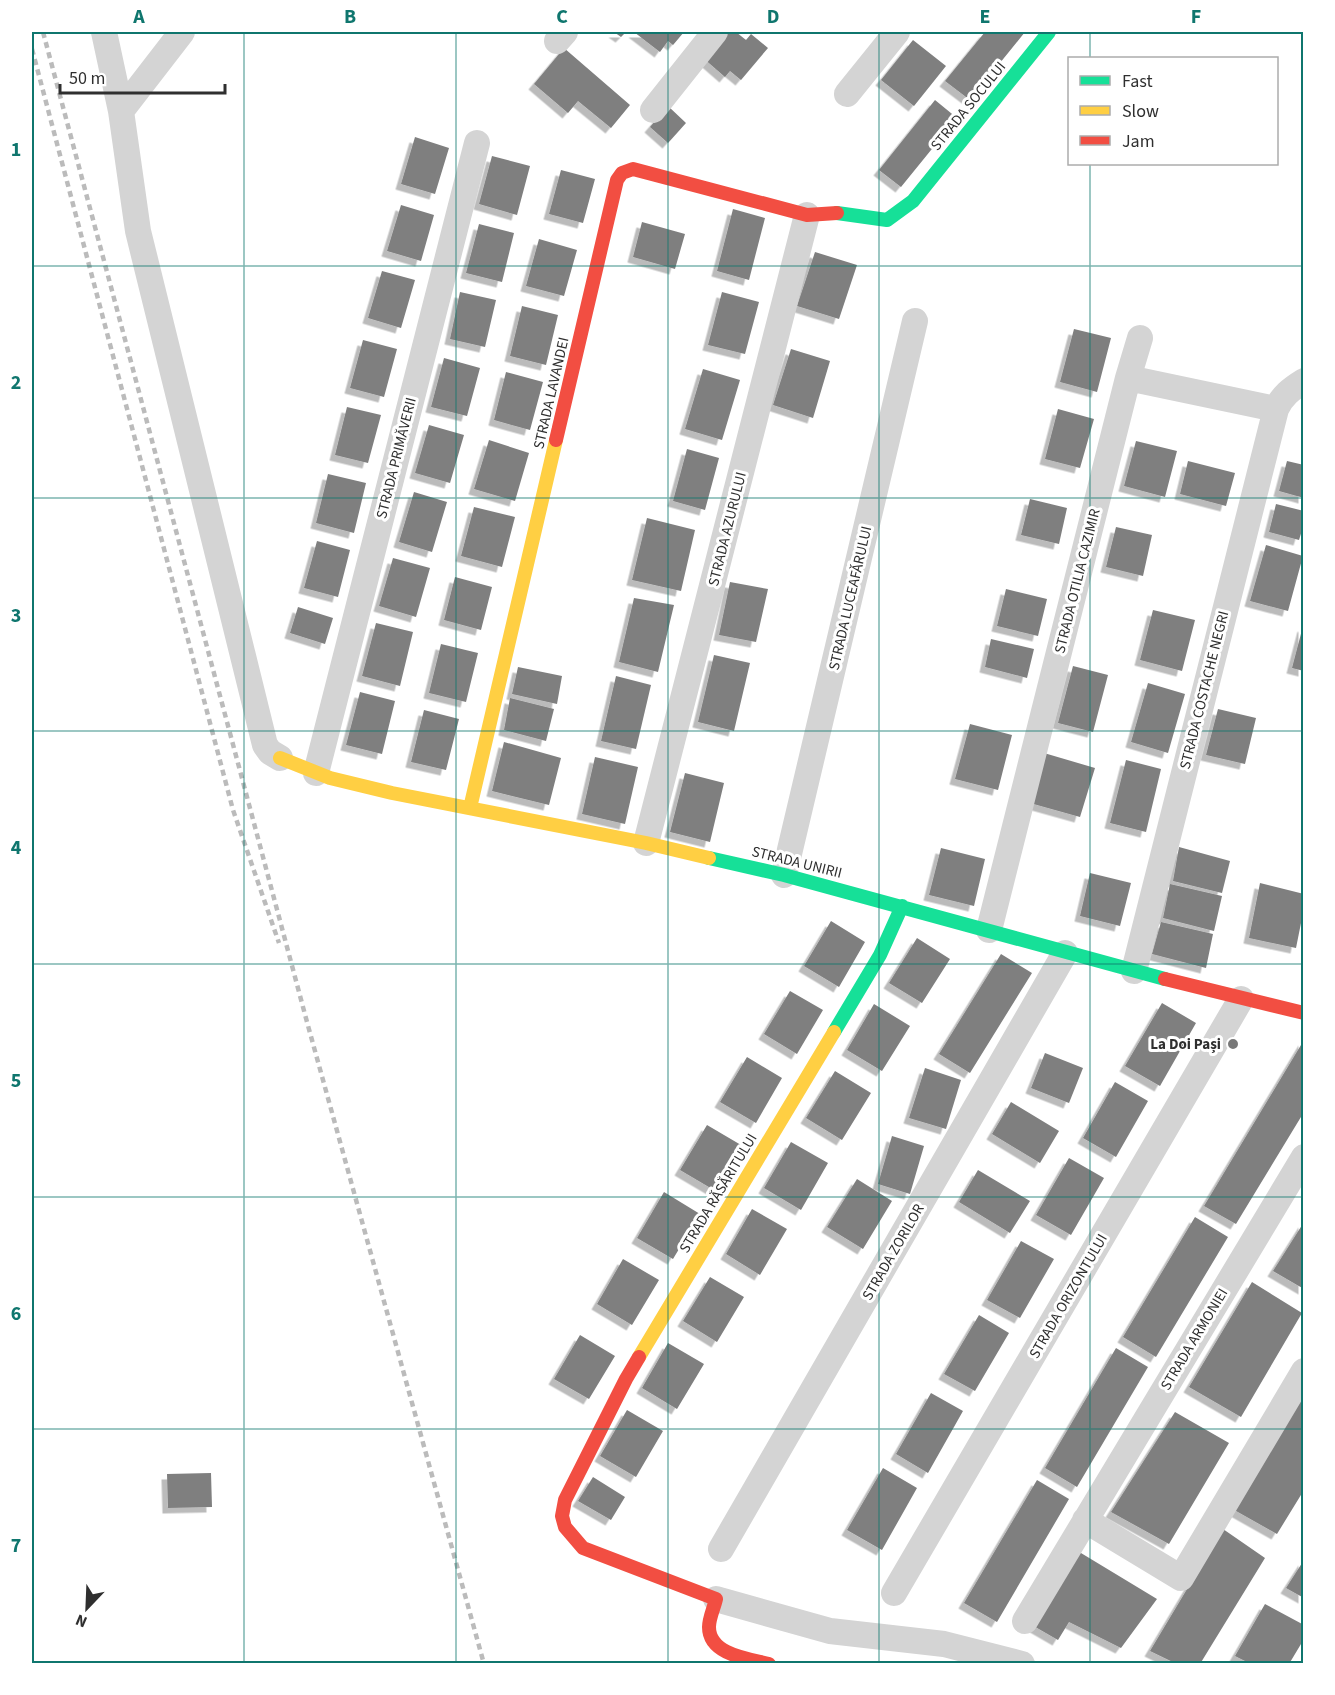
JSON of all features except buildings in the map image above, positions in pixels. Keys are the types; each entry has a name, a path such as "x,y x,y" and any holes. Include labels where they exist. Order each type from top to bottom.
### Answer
{"street":[{"path":"104,32 121,111 138,231 265,745 270,752 280,758"},
{"path":"121,111 182,32"},
{"path":"653,110 715,32"},
{"path":"847,94 897,32"},
{"name":"STRADA SOCULUI","path":"807,215 837,213 887,220 913,201 1049,32"},
{"name":"STRADA PRIMĂVERII","path":"316,773 477,143"},
{"name":"STRADA LAVANDEI","path":"470,808 617,180 622,173 633,169 807,215"},
{"name":"STRADA AZURULUI","path":"646,843 807,215"},
{"name":"STRADA LUCEAFǍRULUI","path":"784,875 915,321"},
{"name":"STRADA OTILIA CAZIMIR","path":"989,930 1140,338"},
{"path":"1128,378 1276,409 1289,390 1304,381"},
{"name":"STRADA COSTACHE NEGRI","path":"1134,971 1276,409"},
{"name":"STRADA UNIRII","path":"280,758 316,773 392,793 646,843 784,875 989,930 1065,953 1304,1013"},
{"name":"STRADA RĂSĂRITULUI","path":"716,1599 583,1548 567,1532 561,1514 565,1500 626,1379 880,955 902,906"},
{"name":"STRADA ZORILOR","path":"722,1550 1065,953"},
{"name":"STRADA ORIZONTULUI","path":"894,1593 1241,999"},
{"name":"STRADA ARMONIEI","path":"1024,1621 1304,1157"},
{"path":"1085,1521 1181,1578 1304,1371"},
{"path":"770,1664 726,1654 714,1641 709,1629 716,1599 830,1631 944,1644 1022,1664"}],"railway":[{"path":"43,32 307,1022 484,1664"},
{"path":"32,49 233,810 279,943"}],"traffic: fast":[{"path":"837,213 887,220 913,201 1049,32"},
{"path":"709,858 784,875 1165,979"},
{"path":"834,1032 880,955 902,906"}],"traffic: slow":[{"path":"470,808 556,440"},
{"path":"280,758 330,778 392,793 646,843 709,858"},
{"path":"639,1357 834,1032"}],"traffic: jam":[{"path":"556,440 617,180 622,173 633,169 807,215 837,213"},
{"path":"1165,979 1304,1013"},
{"path":"639,1357 565,1500 562,1516 565,1527 583,1548 716,1599 709,1627 716,1644 732,1654 769,1664"}],"place":[{"name":"La Doi Pași","path":"1233,1044"}]}
